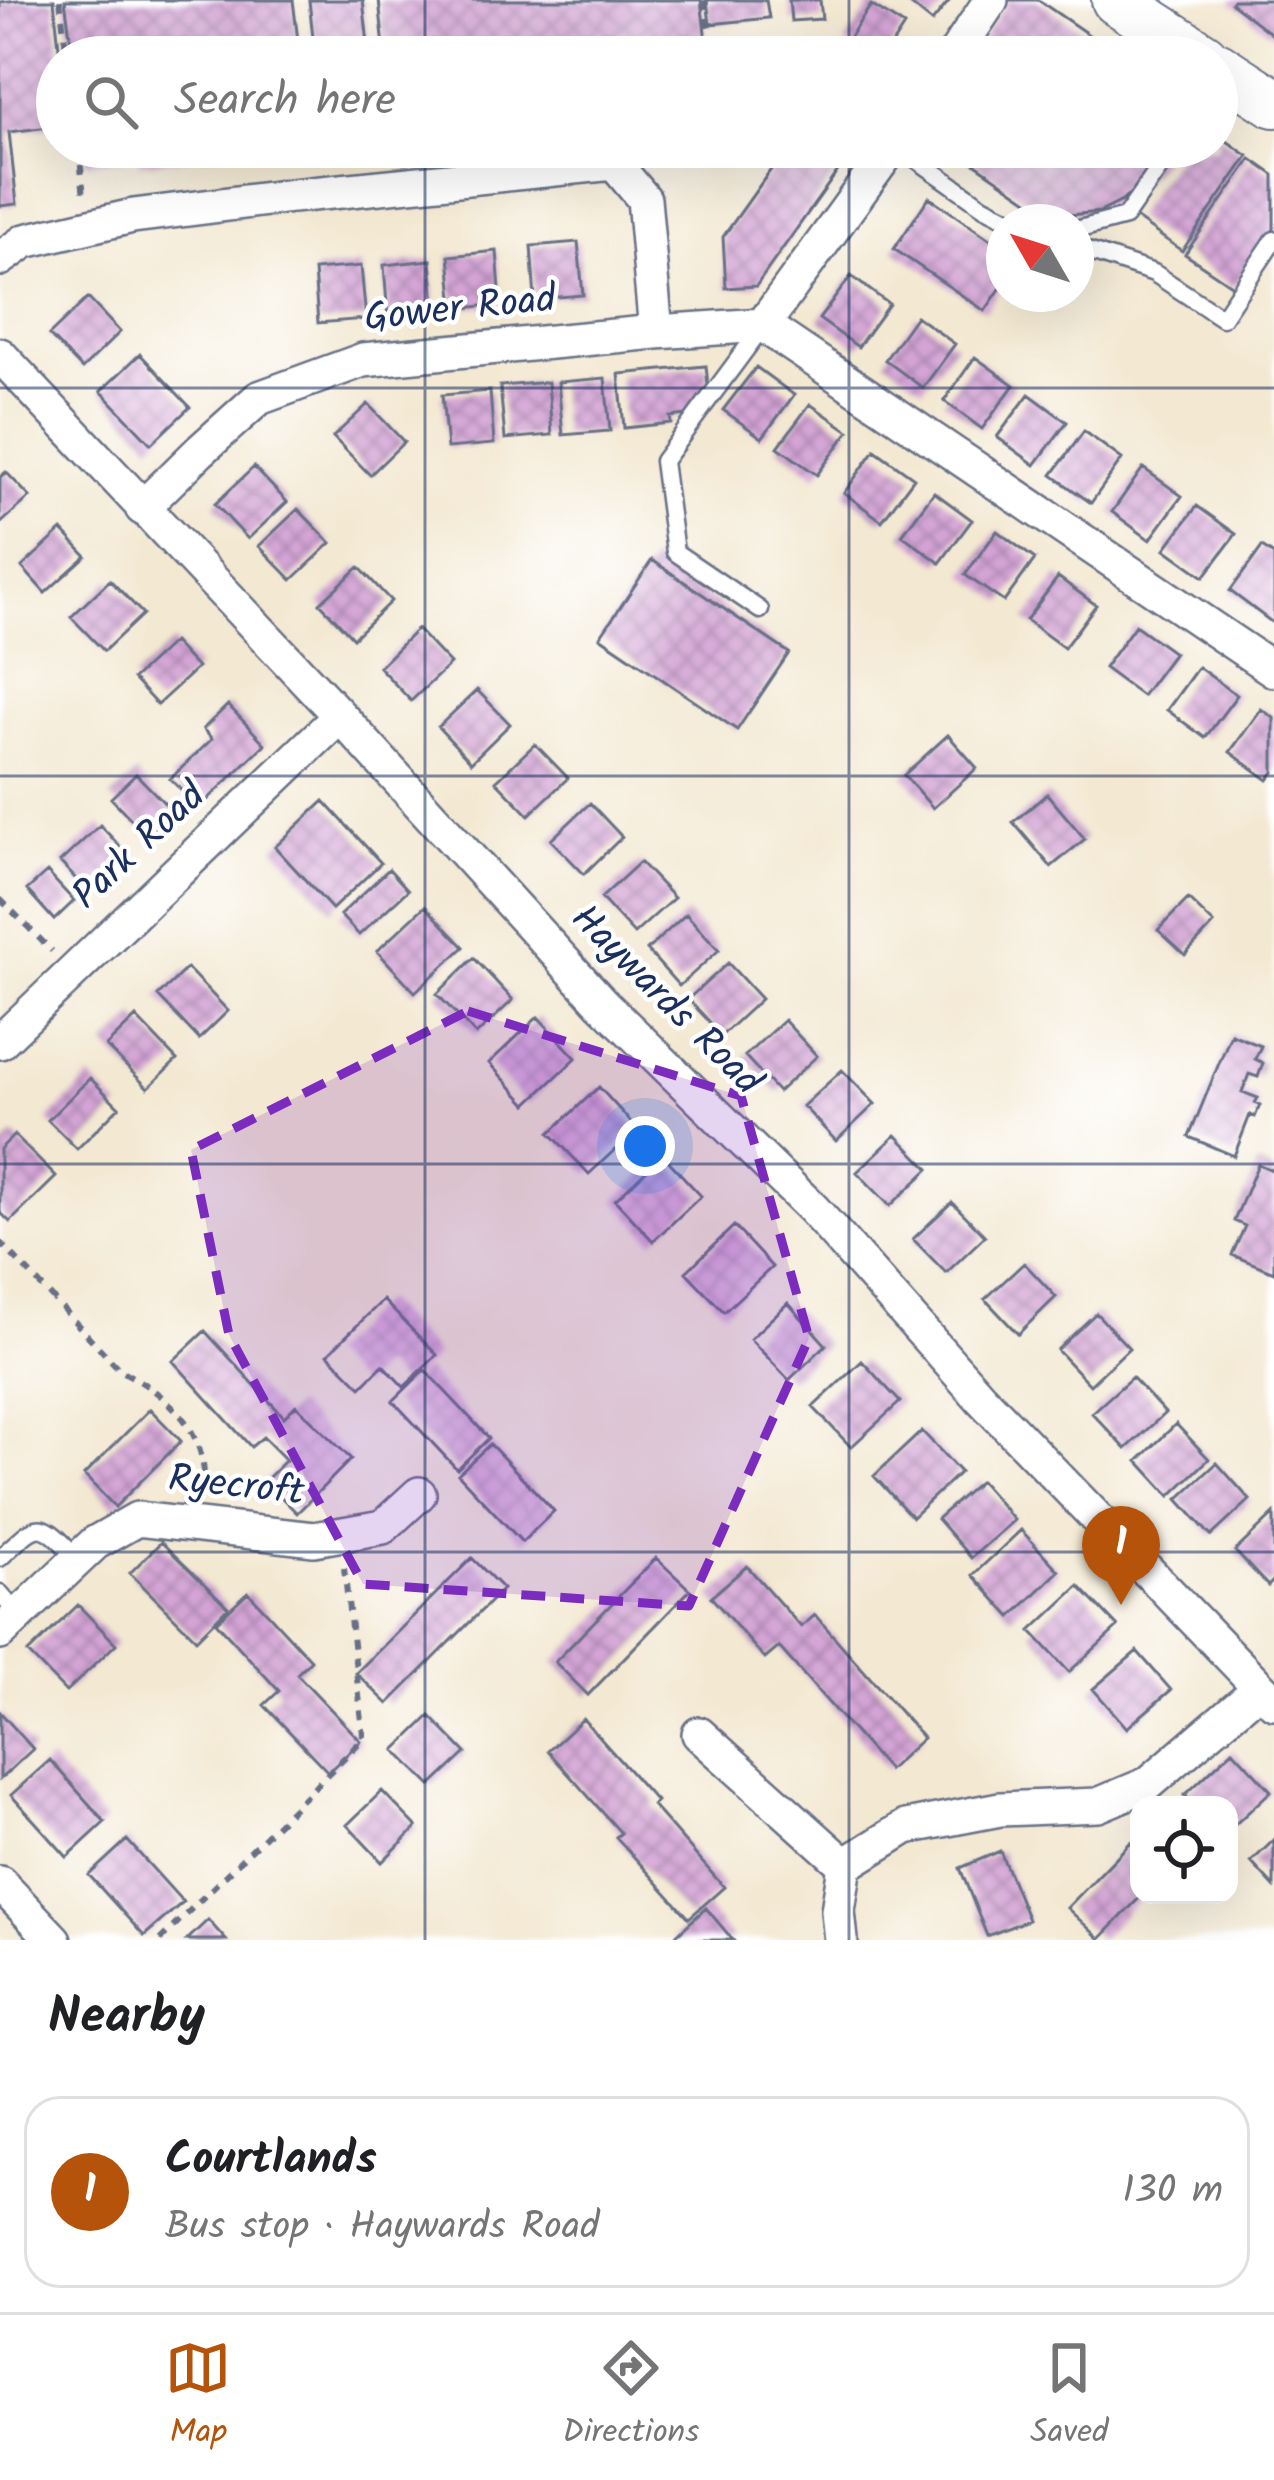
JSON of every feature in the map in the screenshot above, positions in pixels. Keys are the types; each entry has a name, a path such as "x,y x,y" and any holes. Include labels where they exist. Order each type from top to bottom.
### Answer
{"main road":[{"path":"1116,0 1172,36"},
{"path":"1238,80 1274,103"}],"street":[{"path":"966,36 991,0"},
{"path":"0,259 25,241 133,216 565,168"},
{"path":"618,168 644,199 656,332"},
{"path":"880,168 763,325 1274,670"},
{"name":"Gower Road","path":"142,508 259,398 363,359 763,325"},
{"name":"Haywards Road","path":"0,355 602,1003 813,1209 981,1398 1267,1695"},
{"name":"Park Road","path":"0,1042 340,716"},
{"name":"Ryecroft","path":"6,1613 95,1543 137,1519 314,1539 382,1527 418,1494"},
{"path":"841,1940 838,1911 845,1865 906,1827 1000,1809 1099,1805 1148,1784 1267,1695"},
{"path":"699,1734 845,1865"},
{"path":"0,1883 54,1940"}],"lane":[{"path":"927,168 986,208"},
{"path":"1094,226 1125,218 1160,168"},
{"path":"1094,254 1154,273 1222,318 1274,240"},
{"path":"760,610 675,552 663,461 763,325"},
{"path":"0,1558 39,1526 46,1527 78,1558"}],"path":[{"path":"60,0 64,36"},
{"path":"705,0 709,36"},
{"path":"81,168 86,227"},
{"path":"0,899 71,971"},
{"path":"0,1242 121,1371 177,1409 202,1450 202,1526"},
{"path":"160,1940 364,1738 340,1535"}],"highlighted area":[{"path":"468,1011 741,1096 809,1338 689,1606 363,1584 229,1335 191,1150"}],"building":[{"path":"54,0 58,36 36,36 36,129 9,132 17,204 0,206 0,2"},
{"path":"65,0 293,0 297,36 70,36"},
{"path":"309,0 363,0 367,36 313,36"},
{"path":"379,0 701,0 705,36 383,36"},
{"path":"707,0 766,0 769,18 710,24"},
{"path":"789,0 820,0 822,19 791,21"},
{"path":"905,0 950,0 932,22"},
{"path":"1009,0 1038,0 1090,36 984,36"},
{"path":"1274,0 1274,36 1231,3"},
{"path":"871,5 904,26 898,36 850,36"},
{"path":"1238,149 1248,156 1182,251 1134,217 1168,168 1238,168"},
{"path":"1251,159 1274,175 1274,229 1234,287 1185,254"},
{"path":"772,168 840,168 756,286 726,288 723,237"},
{"path":"982,168 1155,168 1122,201 1094,213 1094,204 1034,204"},
{"path":"929,197 986,237 986,310 985,311 894,249"},
{"path":"578,242 583,295 535,299 531,246"},
{"path":"497,251 501,304 454,309 449,256"},
{"path":"431,260 436,314 388,318 384,265"},
{"path":"361,266 366,319 318,323 314,270"},
{"path":"851,276 889,304 858,347 819,319"},
{"path":"88,298 120,332 82,369 49,335"},
{"path":"916,316 955,344 923,388 885,360"},
{"path":"140,354 190,407 151,444 101,391"},
{"path":"975,357 1014,385 982,429 944,401"},
{"path":"706,366 708,385 686,415 670,417 671,423 624,428 619,374"},
{"path":"756,367 794,395 762,438 723,410"},
{"path":"605,378 610,431 563,435 558,382"},
{"path":"548,382 552,435 505,439 500,386"},
{"path":"490,391 494,444 447,448 442,395"},
{"path":"1029,394 1067,422 1035,465 997,437"},
{"path":"368,404 404,442 370,475 333,437"},
{"path":"810,404 849,431 817,475 778,447"},
{"path":"1084,431 1122,459 1091,503 1052,475"},
{"path":"875,450 914,478 882,521 844,493"},
{"path":"254,467 287,502 248,539 215,504"},
{"path":"1143,468 1182,496 1150,540 1112,512"},
{"path":"6,472 30,497 0,524 0,477"},
{"path":"934,492 972,520 940,563 902,535"},
{"path":"1197,506 1236,534 1204,577 1165,549"},
{"path":"298,509 331,543 292,580 259,546"},
{"path":"62,530 86,556 45,593 22,567"},
{"path":"997,531 1035,559 1004,602 965,575"},
{"path":"1262,547 1274,555 1274,624 1230,591"},
{"path":"652,560 789,653 737,730 600,637"},
{"path":"359,567 391,601 353,638 320,603"},
{"path":"1058,577 1096,605 1064,648 1026,620"},
{"path":"110,580 143,614 104,651 71,617"},
{"path":"1135,625 1174,653 1142,696 1104,668"},
{"path":"417,629 450,664 411,701 379,667"},
{"path":"173,642 197,668 157,705 133,679"},
{"path":"1198,667 1237,695 1205,738 1167,710"},
{"path":"477,690 510,724 471,762 438,727"},
{"path":"228,705 265,744 199,808 170,779 212,739 203,729"},
{"path":"1261,709 1274,718 1274,772 1268,780 1230,752"},
{"path":"948,735 977,768 933,808 904,775"},
{"path":"535,744 568,778 529,815 496,781"},
{"path":"136,774 173,812 147,836 111,798"},
{"path":"1047,794 1085,839 1051,867 1013,822"},
{"path":"324,801 381,863 332,909 275,847"},
{"path":"590,803 622,837 584,874 551,840"},
{"path":"100,825 128,855 88,892 60,862"},
{"path":"640,862 674,898 634,934 601,898"},
{"path":"389,869 408,890 359,935 340,915"},
{"path":"47,872 74,901 54,920 27,890"},
{"path":"1188,899 1214,924 1185,955 1158,930"},
{"path":"425,906 464,947 415,992 377,951"},
{"path":"686,914 719,950 679,986 647,950"},
{"path":"474,958 513,1000 476,1035 437,994"},
{"path":"728,963 761,999 722,1035 688,999"},
{"path":"187,968 228,1011 199,1039 158,996"},
{"path":"136,1017 177,1060 148,1088 106,1046"},
{"path":"538,1017 576,1058 527,1104 489,1063"},
{"path":"784,1020 817,1056 778,1092 745,1056"},
{"path":"1231,1034 1261,1046 1255,1059 1263,1063 1258,1077 1249,1074 1242,1092 1258,1098 1255,1103 1260,1105 1255,1117 1250,1115 1234,1156 1189,1137"},
{"path":"842,1070 875,1104 836,1141 803,1106"},
{"path":"90,1078 119,1107 77,1149 48,1120"},
{"path":"599,1087 637,1129 589,1174 550,1133"},
{"path":"14,1135 56,1177 10,1222 0,1212 0,1149"},
{"path":"896,1135 929,1169 890,1206 857,1172"},
{"path":"663,1155 701,1196 653,1241 615,1200"},
{"path":"1258,1164 1274,1171 1274,1272 1232,1255 1245,1226 1234,1221"},
{"path":"952,1202 985,1236 946,1273 913,1239"},
{"path":"734,1226 772,1267 724,1312 686,1272"},
{"path":"1024,1263 1056,1297 1018,1334 985,1299"},
{"path":"383,1300 437,1355 404,1387 383,1365 361,1387 328,1354"},
{"path":"788,1303 826,1345 789,1380 750,1339"},
{"path":"1096,1313 1129,1348 1090,1385 1057,1350"},
{"path":"205,1331 284,1417 296,1405 351,1459 297,1513 265,1481 286,1460 263,1437 251,1447 173,1361"},
{"path":"862,1361 900,1402 851,1447 813,1407"},
{"path":"425,1370 489,1438 457,1469 393,1401"},
{"path":"1132,1377 1165,1413 1126,1449 1092,1413"},
{"path":"150,1409 181,1441 115,1507 84,1475"},
{"path":"1176,1424 1209,1459 1170,1496 1138,1461"},
{"path":"922,1431 960,1472 912,1517 874,1476"},
{"path":"490,1444 554,1511 522,1542 458,1474"},
{"path":"1217,1463 1250,1500 1211,1536 1178,1499"},
{"path":"980,1481 1014,1520 971,1558 937,1519"},
{"path":"1274,1514 1274,1580 1268,1586 1235,1551"},
{"path":"1021,1530 1059,1571 1011,1617 973,1575"},
{"path":"161,1542 228,1607 196,1639 130,1573"},
{"path":"472,1558 503,1589 388,1704 356,1673"},
{"path":"656,1558 690,1590 588,1695 555,1662"},
{"path":"747,1566 801,1627 815,1615 923,1738 888,1770 779,1647 765,1659 711,1597"},
{"path":"1079,1586 1118,1627 1069,1672 1031,1631"},
{"path":"248,1592 311,1660 297,1674 361,1741 328,1772 264,1705 279,1691 216,1622"},
{"path":"78,1605 116,1644 66,1692 28,1653"},
{"path":"1137,1651 1171,1690 1127,1728 1093,1689"},
{"path":"0,1712 33,1749 0,1779"},
{"path":"430,1716 466,1753 431,1786 395,1750"},
{"path":"583,1719 724,1887 689,1918 548,1751"},
{"path":"1233,1750 1271,1791 1238,1822 1238,1796 1185,1795"},
{"path":"50,1760 105,1822 67,1857 11,1795"},
{"path":"382,1791 417,1827 382,1862 347,1825"},
{"path":"127,1840 183,1902 144,1936 89,1875"},
{"path":"1274,1840 1274,1887 1251,1862"},
{"path":"1130,1843 1133,1904 1100,1939 1067,1908"},
{"path":"1000,1851 1028,1920 987,1936 960,1868"},
{"path":"706,1908 733,1940 671,1940"},
{"path":"208,1920 226,1940 187,1940"}],"place":[{"name":"Courtlands","path":"1121,1605"}]}
